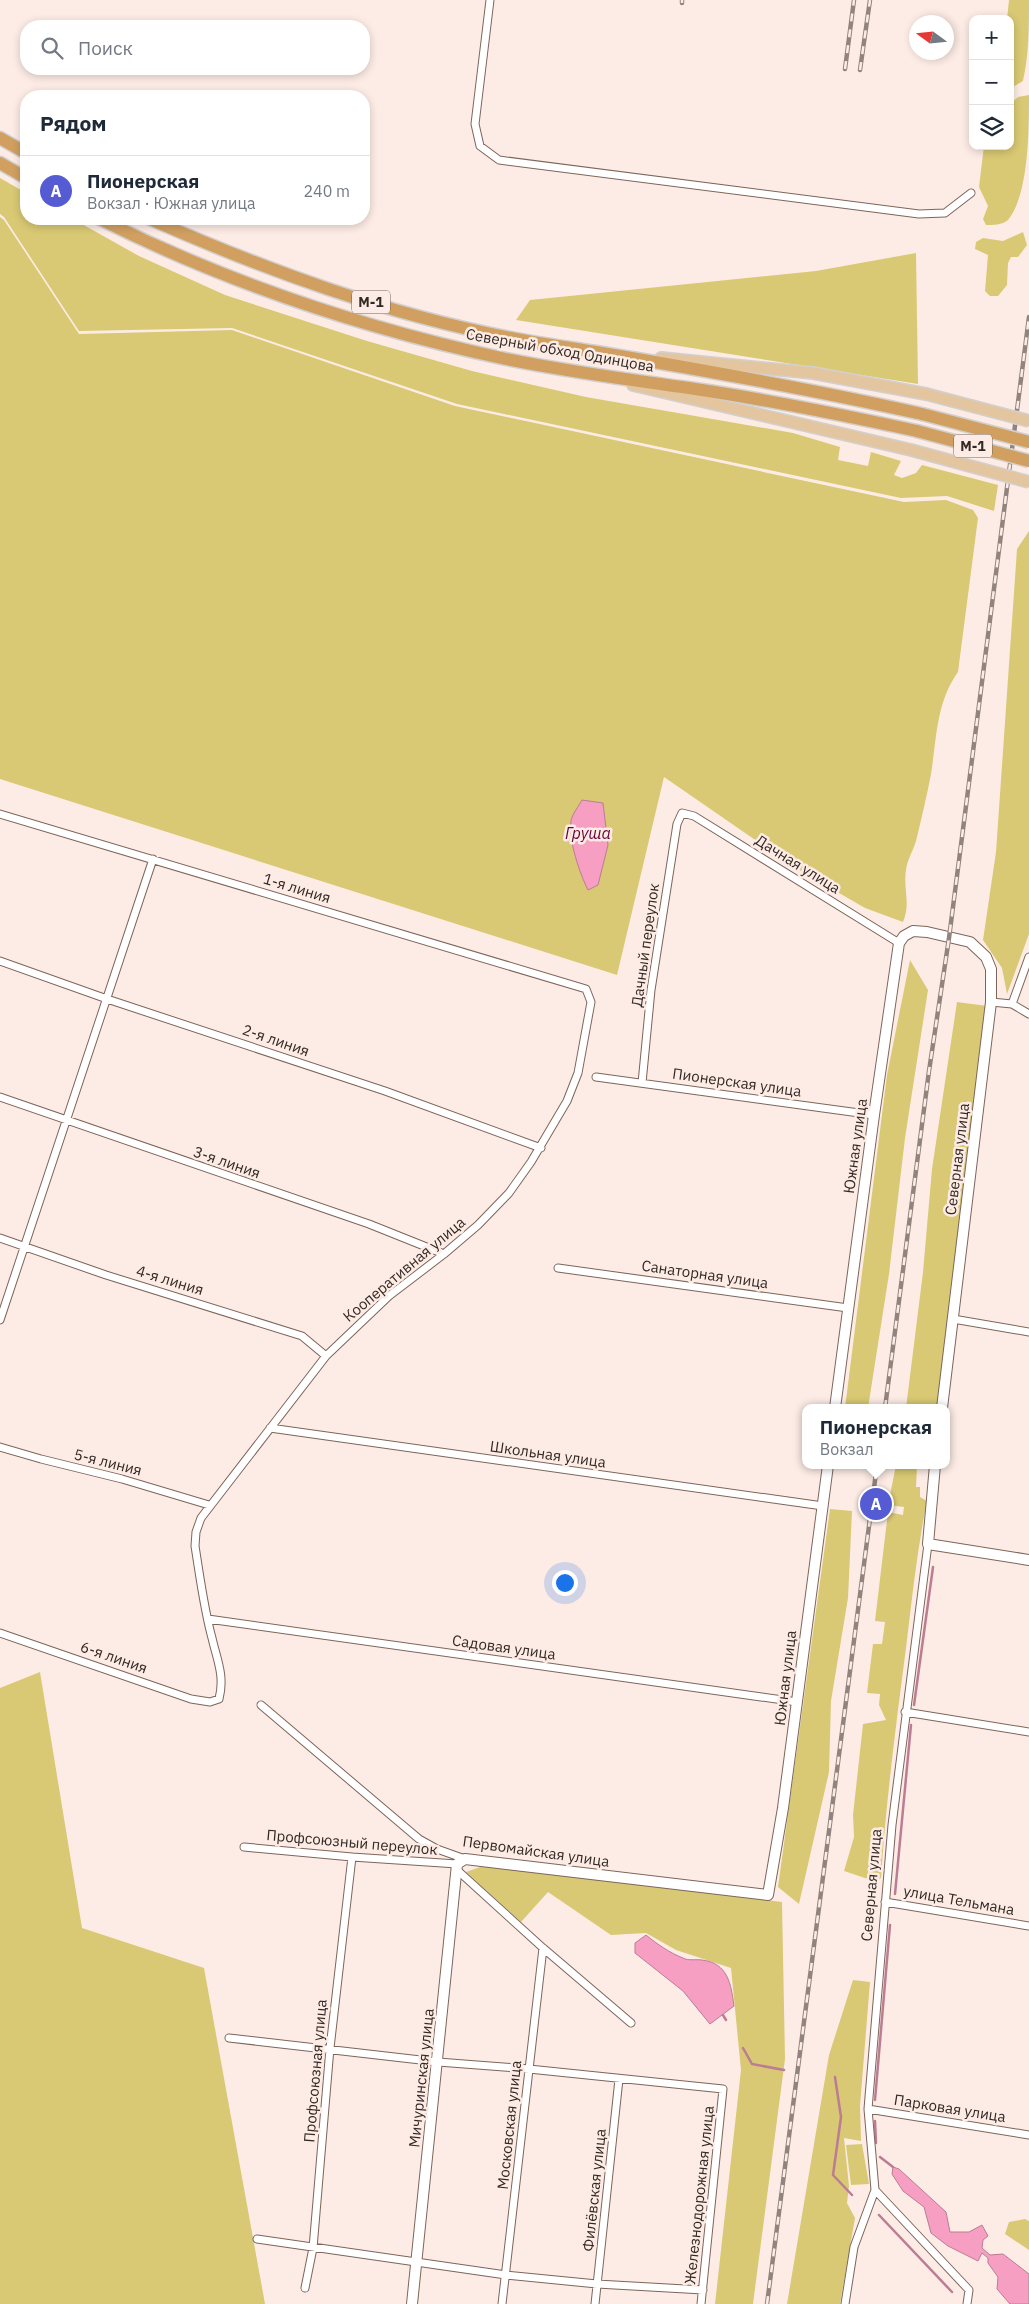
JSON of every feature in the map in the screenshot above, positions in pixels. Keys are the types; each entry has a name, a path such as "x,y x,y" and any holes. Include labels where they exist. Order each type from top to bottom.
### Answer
{"highway":[{"path":"0,138 20,150"},
{"path":"0,163 20,175"},
{"name":"Северный обход Одинцова","path":"114,225 199,263 269,291 346,318 442,344 598,376 790,404 917,432 1029,461"},
{"name":"Северный обход Одинцова","path":"165,225 274,270 353,298 502,336 793,386 922,414 1029,442"}],"main road":[{"path":"602,353 762,367 926,394 1029,420"},
{"path":"598,376 911,450 1029,482"}],"street":[{"path":"490,0 474,124 480,146 499,160 919,214 944,213 970,193"},
{"name":"Дачная улица","path":"682,813 694,816 900,943"},
{"name":"Дачный переулок","path":"642,1083 651,990 677,824 682,813"},
{"name":"1-я линия","path":"0,814 586,989"},
{"path":"0,1320 153,860"},
{"name":"Северная улица","path":"900,943 904,936 913,931 970,942 986,957 992,969 991,1002 942,1404"},
{"name":"Южная улица","path":"836,1404 874,1115 900,943"},
{"path":"1012,1004 1029,957"},
{"name":"2-я линия","path":"0,961 107,999 385,1091 541,1148"},
{"name":"Кооперативная улица","path":"219,1699 223,1685 221,1668 212,1638 195,1546 196,1532 209,1505 326,1356 388,1296 478,1226 509,1193 541,1148 567,1101 578,1073 591,1002 586,989"},
{"path":"991,1002 1012,1004 1029,1014"},
{"name":"Пионерская улица","path":"596,1077 874,1115"},
{"name":"3-я линия","path":"0,1097 369,1224 444,1254"},
{"name":"4-я линия","path":"0,1238 106,1275 302,1336 326,1356"},
{"name":"Санаторная улица","path":"558,1268 848,1308"},
{"path":"953,1319 1029,1332"},
{"name":"Школьная улица","path":"270,1428 822,1506"},
{"name":"5-я линия","path":"0,1447 41,1460 122,1479 209,1505"},
{"name":"Южная улица","path":"768,1895 783,1808 827,1469"},
{"name":"Северная улица","path":"845,2304 854,2246 875,2190 868,2109 885,1902 906,1712 928,1544 935,1469"},
{"path":"928,1544 1029,1560"},
{"name":"Садовая улица","path":"208,1619 796,1702"},
{"name":"6-я линия","path":"0,1633 191,1699 210,1702 219,1699"},
{"name":"Первомайская улица","path":"261,1705 419,1839 459,1864 768,1895"},
{"path":"906,1712 1029,1732"},
{"name":"Профсоюзный переулок","path":"244,1847 459,1864"},
{"name":"Профсоюзная улица","path":"306,2288 313,2248 330,2048 352,1857"},
{"path":"459,1864 543,1948 631,2023"},
{"name":"Мичуринская улица","path":"412,2304 459,1864"},
{"name":"улица Тельмана","path":"885,1902 1029,1926"},
{"name":"Московская улица","path":"502,2304 543,1948"},
{"path":"229,2038 330,2048 438,2062 529,2069 619,2079"},
{"name":"Железнодорожная улица","path":"619,2079 723,2089 701,2304"},
{"name":"Филёвская улица","path":"595,2304 619,2079"},
{"name":"Парковая улица","path":"868,2109 1029,2135"},
{"path":"875,2190 969,2290 967,2304"},
{"path":"257,2239 506,2275 597,2284 703,2290"}],"shaded area":[{"path":"1009,0 1029,0 1028,51 1025,71 1023,81 1014,86 1014,15 1007,15"},
{"path":"1029,95 1026,161 1020,195 1015,209 1006,222 986,225 983,219 988,206 979,187 984,150 1014,150 1014,100 1018,97"},
{"path":"0,178 20,190 20,225 84,225 139,256 225,295 367,341 472,371 586,397 793,433 840,447 838,460 868,466 871,452 901,461 894,475 902,478 916,473 922,465 998,485 994,511 947,496 901,498 457,404 232,328 79,331 4,217 0,214"},
{"path":"0,217 4,220 79,334 232,330 455,406 904,502 946,500 973,510 978,518 958,672 945,696 941,708 926,798 905,877 907,902 903,922 865,908 796,868 664,777 617,975 0,779"},
{"path":"1023,232 1027,245 1018,257 1011,257 1008,263 1007,285 998,296 990,296 985,291 988,255 975,249 976,242 983,238 1003,241"},
{"path":"916,253 918,384 516,320 530,300 816,271"},
{"path":"1029,531 1029,934 1007,994 1002,968 983,940 996,852 1017,549"},
{"path":"910,960 928,990 905,1138 889,1274 869,1404 846,1404 887,1075"},
{"path":"957,1002 987,1006 938,1404 906,1404 923,1272 932,1169"},
{"path":"895,1469 917,1469 916,1487 920,1487 920,1497 927,1501 920,1538 895,1734 881,1878 874,1881 844,1871 854,1837 853,1815 863,1724 886,1720 879,1705 880,1694 867,1693 873,1644 882,1644 885,1622 875,1621 888,1512 903,1515 904,1507 888,1505"},
{"path":"830,1509 852,1511 848,1598 831,1701 829,1772 799,1904 778,1887"},
{"path":"40,1672 82,1928 204,1968 265,2304 0,2304 0,1688"},
{"path":"483,1866 782,1902 785,2059 753,2304 715,2304 741,2070 731,1968 676,1950 646,1933 611,1935 548,1892 521,1922 466,1872"},
{"path":"853,1980 870,1982 860,2106 861,2141 844,2138 849,2186 847,2203 855,2218 840,2304 787,2304 829,2055"},
{"path":"862,2144 869,2184 851,2185 846,2145"},
{"path":"1025,2219 1029,2221 1029,2250 1005,2234 1009,2222"}],"water":[{"name":"Груша","path":"582,800 603,803 608,845 598,885 588,890 575,857 571,838 571,821"},
{"path":"646,1935 673,1954 685,1959 702,1960 718,1965 727,1976 734,2006 710,2024 683,1991 635,1953 635,1943"},
{"path":"893,2167 899,2169 946,2212 950,2232 969,2232 982,2225 988,2236 983,2240 982,2248 990,2255 1003,2254 1029,2274 1029,2304 1010,2304 997,2289 998,2277 988,2263 988,2258 982,2253 978,2261 948,2246 931,2233 924,2207 903,2191 892,2174"}],"waterway":[{"path":"914,1705 933,1567"},
{"path":"895,1894 911,1725"},
{"path":"875,2100 890,1925"},
{"path":"723,2015 726,2020"},
{"path":"743,2048 752,2064 784,2070"},
{"path":"835,2077 841,2117 833,2175 852,2195"},
{"path":"875,2121 876,2143"},
{"path":"880,2157 893,2167"},
{"path":"879,2215 952,2292"}],"railway":[{"path":"845,69 854,0"},
{"path":"860,70 870,0"},
{"path":"886,1404 929,1071 949,938 1029,317"},
{"path":"767,2304 876,1469"}],"place":[{"name":"Пионерская","path":"876,1504"}]}
